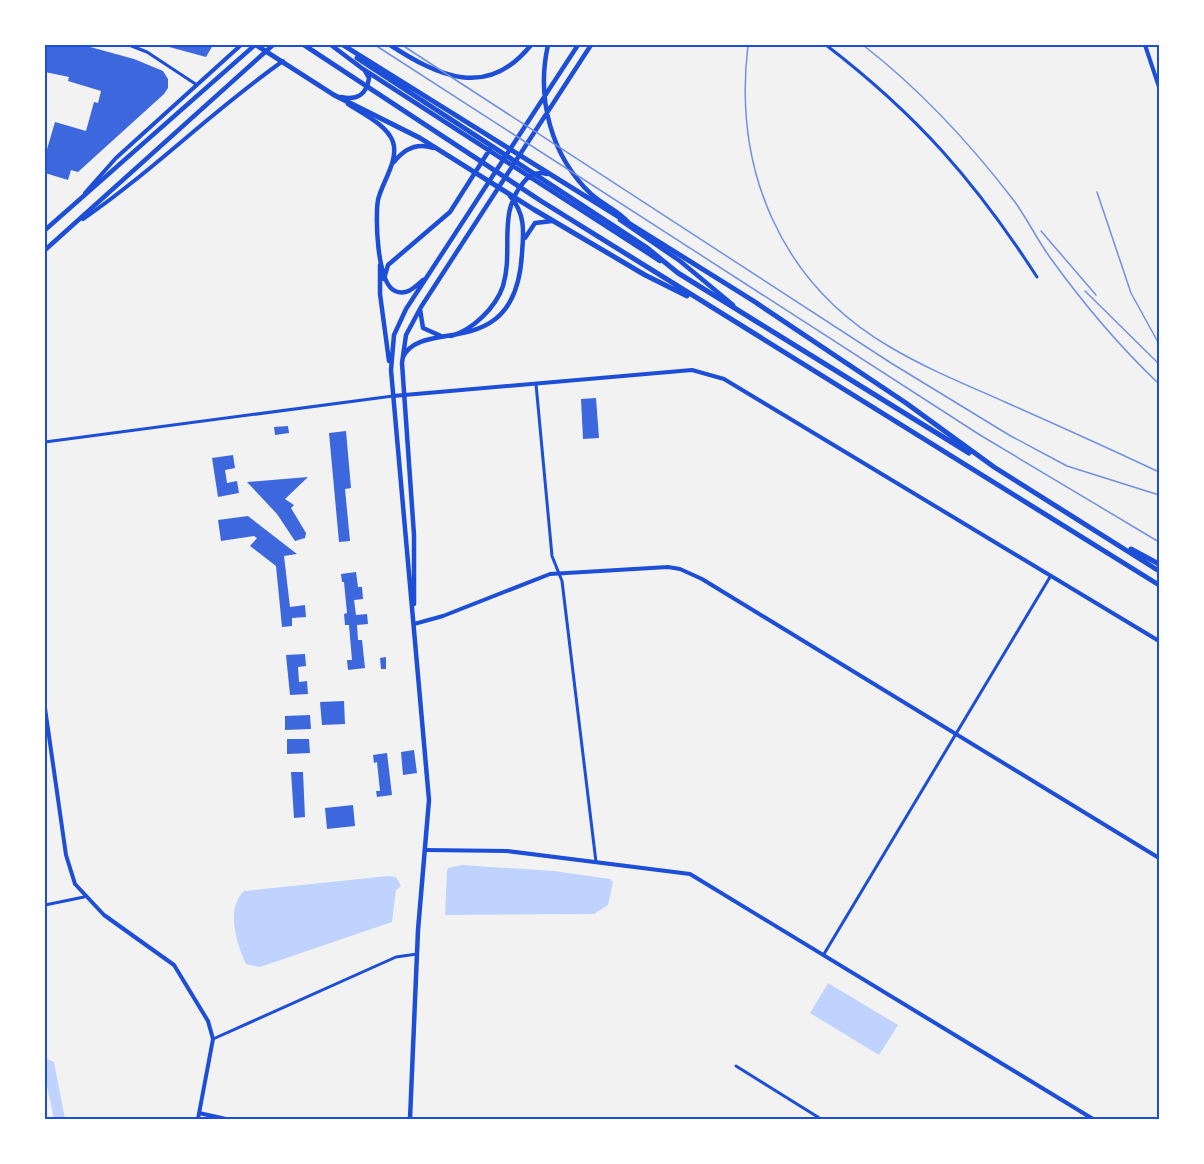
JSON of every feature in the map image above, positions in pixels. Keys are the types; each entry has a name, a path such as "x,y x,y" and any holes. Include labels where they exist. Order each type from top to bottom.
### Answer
{"main road":[{"path":"46,230 256,45 334,95 390,136 394,154 377,208 384,279 390,288 402,293 413,289 427,276"},
{"path":"45,250 273,45"},
{"path":"304,45 541,201 1159,585"},
{"path":"331,45 363,69 478,139"},
{"path":"343,45 549,187 646,247 678,273 1159,571"},
{"path":"343,45 752,300 906,403 994,467"},
{"path":"343,45 473,124 492,142 453,208 388,265 384,279"},
{"path":"390,45 434,71 467,78 485,77 507,68 531,45"},
{"path":"548,45 544,81 549,124 556,145 587,189 628,222"},
{"path":"393,396 391,356 394,335 403,315 578,45"},
{"path":"414,624 414,535 402,396 402,363 407,332 421,306 591,45"},
{"path":"334,95 353,99 363,93 369,78 363,69"},
{"path":"334,95 420,138 522,205 567,227 645,275 707,305"},
{"path":"387,175 399,156 417,146 432,148 456,161"},
{"path":"421,306 419,317 423,328 432,334 449,336 481,318 500,294 507,269 509,204 522,184 537,173 551,177 675,257 740,311"},
{"path":"522,205 523,250"},
{"path":"402,363 405,352 414,345 480,329 506,307 519,278 527,232 535,223 547,220 567,227"},
{"path":"380,254 379,286 393,396 429,800 417,954 410,1119"},
{"path":"1099,532 1159,564"}],"street":[{"path":"129,45 155,57 198,85"},
{"path":"63,216 116,158 241,45"},
{"path":"826,45 933,138 984,197 1037,277"},
{"path":"1145,45 1159,87"},
{"path":"69,227 126,189 255,81 283,62"},
{"path":"45,442 393,396 692,370 724,379 1159,641"},
{"path":"536,384 552,556 559,573 596,862"},
{"path":"414,624 443,616 547,575 668,567 686,571 1159,858"},
{"path":"824,954 1050,577"},
{"path":"45,708 68,867 75,884 84,897 104,915 174,965 208,1021 213,1039 198,1119"},
{"path":"426,849 507,851 690,874 1093,1119"},
{"path":"45,905 84,897"},
{"path":"213,1039 396,957 417,954"},
{"path":"736,1066 821,1119"},
{"path":"199,1113 226,1119"}],"water":[{"path":"462,865 554,871 610,879 613,882 608,905 594,914 445,915 448,868"},
{"path":"396,877 401,886 396,890 392,922 260,967 246,964 234,927 235,907 244,891"},
{"path":"828,983 898,1025 879,1055 810,1013"},
{"path":"45,1058 54,1062 65,1119 54,1119 45,1076"}],"building":[{"path":"45,45 83,45 134,59 163,71 168,79 168,88 164,94 78,172 71,170 68,180 45,173 45,156 55,122 86,131 94,102 98,103 101,91 68,81 69,77 45,72"},
{"path":"162,45 213,45 206,57"},
{"path":"596,398 599,438 583,439 581,399"},
{"path":"288,426 289,433 275,435 274,427"},
{"path":"346,431 351,488 345,489 350,541 339,542 329,433"},
{"path":"233,455 235,468 225,470 227,483 237,481 239,493 218,497 212,458"},
{"path":"308,477 285,499 294,505 291,508 306,533 305,538 295,541 277,514 247,482"},
{"path":"248,516 297,554 284,556 290,607 305,605 306,617 292,618 292,626 282,627 276,566 250,546 257,538 254,536 221,541 218,520"},
{"path":"356,572 358,587 362,587 363,599 354,600 356,615 367,614 368,624 357,625 358,640 362,640 365,668 348,670 347,660 352,660 349,625 345,625 344,614 347,613 341,574"},
{"path":"305,654 306,666 298,667 299,682 307,681 308,694 290,695 286,655"},
{"path":"386,657 386,669 381,669 380,658"},
{"path":"344,701 345,724 322,725 320,702"},
{"path":"310,715 311,729 285,730 285,716"},
{"path":"287,739 309,739 310,753 287,754"},
{"path":"414,750 417,773 403,775 401,752"},
{"path":"387,753 392,795 377,797 376,791 380,791 377,762 374,763 373,755"},
{"path":"291,772 303,772 305,817 294,818"},
{"path":"353,805 355,826 327,829 325,808"}],"railway":[{"path":"375,45 980,435 1159,542"},
{"path":"402,45 891,363 1009,435 1067,466 1159,495"},
{"path":"748,45 745,91 748,136 757,178 772,218 793,256 819,290 852,321 904,355 1159,472"},
{"path":"863,45 925,99 981,159 1015,202 1049,256 1087,306 1159,384"},
{"path":"1097,192 1131,293 1159,344"},
{"path":"1041,231 1096,295"},
{"path":"1085,291 1159,364"}]}
